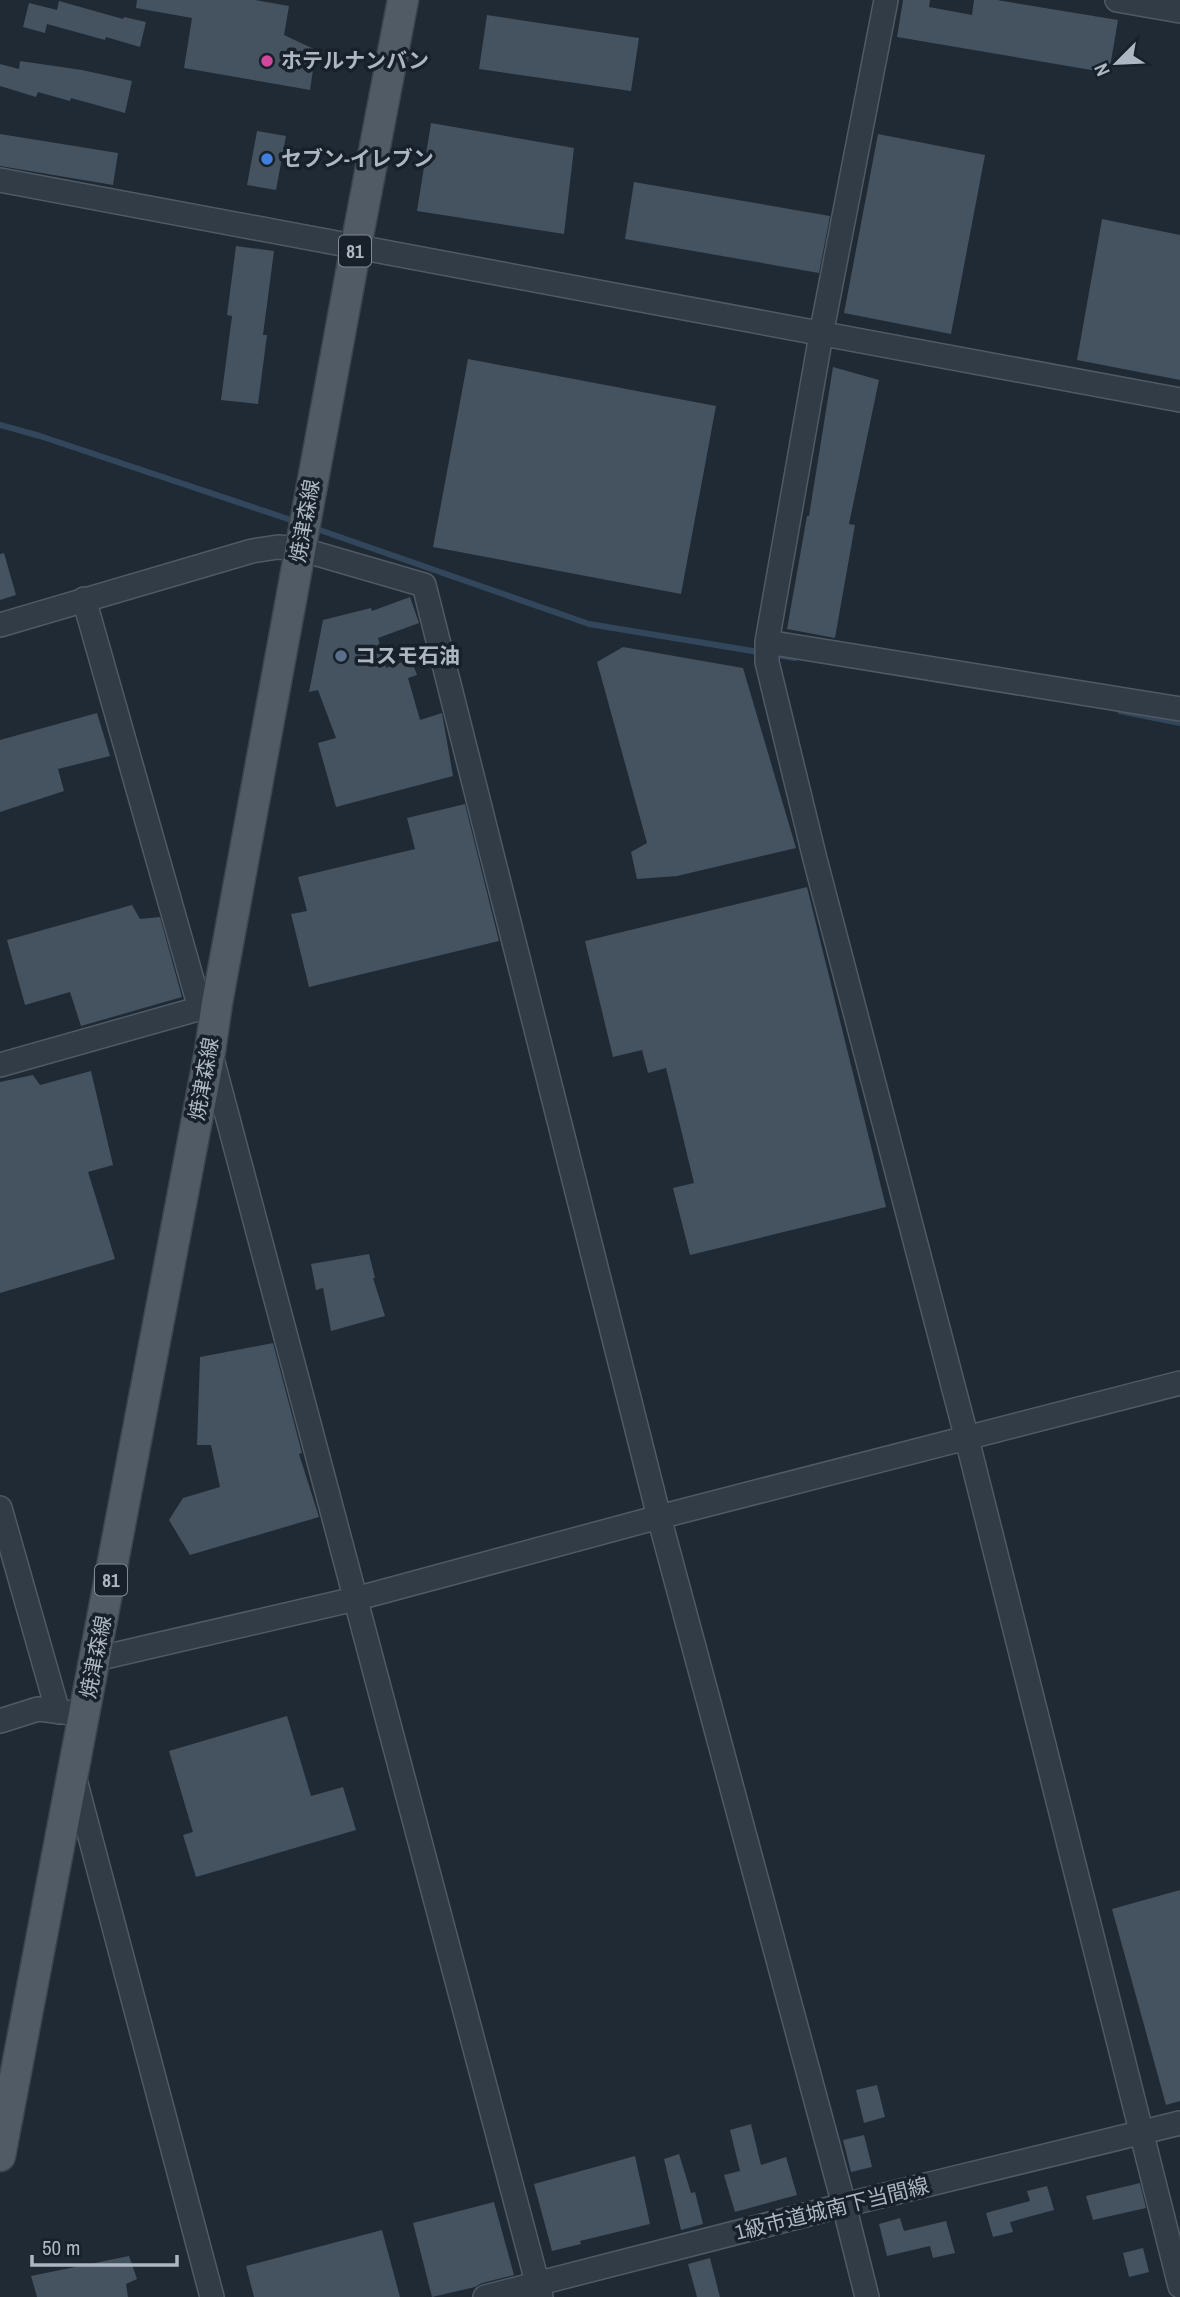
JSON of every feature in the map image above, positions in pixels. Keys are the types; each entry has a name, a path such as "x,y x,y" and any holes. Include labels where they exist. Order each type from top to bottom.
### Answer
{"main road":[{"name":"焼津森線","path":"0,2156 74,1776 60,1712 96,1659 210,1051 209,1006 300,549 403,0"}],"street":[{"path":"886,0 821,335 767,652 816,859 967,1439 1180,2286"},
{"path":"1118,0 1180,11"},
{"path":"0,180 1180,400"},
{"path":"0,625 253,551 278,547 300,549 424,585 659,1517 867,2297"},
{"path":"0,1065 209,1006 84,599"},
{"path":"767,652 1180,709"},
{"path":"210,1051 539,2290"},
{"path":"96,1659 355,1599 659,1517 1180,1383"},
{"path":"0,1508 60,1712 0,1721"},
{"path":"74,1776 212,2297"},
{"name":"1級市道城南下当間線","path":"485,2297 539,2290 844,2205 1180,2123"}],"building":[{"path":"137,0 255,0 289,6 284,35 316,50 310,90 184,68 192,18 136,8"},
{"path":"903,0 930,0 929,7 972,15 974,0 997,0 1118,20 1109,73 897,37"},
{"path":"59,1 123,19 124,17 146,22 140,47 47,24 45,33 23,27 29,3 57,10"},
{"path":"487,15 639,38 631,91 479,69"},
{"path":"20,61 132,81 125,113 71,98 70,101 38,92 36,97 0,86 0,64 19,69"},
{"path":"431,123 574,148 564,234 417,211"},
{"path":"257,131 286,136 276,190 247,185"},
{"path":"0,134 118,153 113,185 0,166"},
{"path":"878,134 985,155 951,334 844,313"},
{"path":"634,182 830,216 819,273 625,239"},
{"path":"1102,219 1180,235 1180,380 1077,360"},
{"path":"236,246 274,251 263,335 267,335 258,404 221,400 232,316 227,315"},
{"path":"468,359 716,406 681,594 433,547"},
{"path":"833,367 879,380 849,524 855,525 835,638 787,629 809,516"},
{"path":"4,553 16,595 0,600 0,554"},
{"path":"410,597 419,623 378,638 386,668 411,659 417,675 408,678 420,720 442,713 453,776 336,807 318,743 336,738 318,690 309,692 323,620 371,608 372,611"},
{"path":"623,647 743,668 796,848 677,876 637,879 631,852 647,843 597,662"},
{"path":"97,713 110,756 58,769 64,791 0,812 0,740"},
{"path":"465,804 499,941 309,987 291,914 307,911 298,877 415,849 407,818"},
{"path":"807,887 886,1207 690,1255 673,1188 694,1183 666,1068 648,1073 642,1050 613,1057 585,941"},
{"path":"132,905 140,919 160,917 182,997 81,1026 70,992 25,1005 7,940"},
{"path":"91,1071 113,1165 88,1172 115,1259 0,1293 0,1082 33,1075 40,1085"},
{"path":"369,1254 373,1278 385,1316 331,1331 323,1288 316,1290 311,1264"},
{"path":"273,1343 302,1453 299,1454 319,1517 190,1555 169,1520 183,1498 220,1487 211,1445 197,1445 200,1357"},
{"path":"287,1716 311,1796 343,1787 356,1830 196,1877 183,1835 193,1832 169,1751"},
{"path":"1180,1890 1180,2101 1166,2105 1112,1909"},
{"path":"877,2085 885,2117 864,2123 856,2090"},
{"path":"751,2124 761,2165 786,2157 797,2195 735,2212 724,2175 740,2171 730,2130"},
{"path":"864,2135 872,2167 851,2172 843,2140"},
{"path":"679,2154 691,2193 695,2192 703,2224 681,2230 664,2159"},
{"path":"635,2156 650,2224 580,2241 581,2244 552,2251 534,2184"},
{"path":"1140,2183 1146,2208 1093,2220 1086,2196"},
{"path":"1047,2186 1054,2210 1010,2222 1013,2232 993,2237 986,2213 1030,2201 1027,2191"},
{"path":"494,2202 514,2275 432,2297 413,2223"},
{"path":"900,2218 904,2231 946,2221 955,2253 933,2258 930,2246 887,2256 879,2224"},
{"path":"382,2230 400,2297 254,2297 246,2266"},
{"path":"1143,2248 1149,2272 1129,2277 1123,2253"},
{"path":"129,2256 137,2279 126,2284 128,2297 37,2297 31,2276"},
{"path":"710,2258 720,2297 697,2297 688,2264"}],"waterway":[{"path":"0,425 297,522"},
{"path":"314,528 589,624 795,658"},
{"path":"1120,711 1180,723"}],"place":[{"name":"ホテルナンバン","path":"267,61"},
{"name":"セブン-イレブン","path":"267,159"},
{"name":"コスモ石油","path":"341,656"}]}
